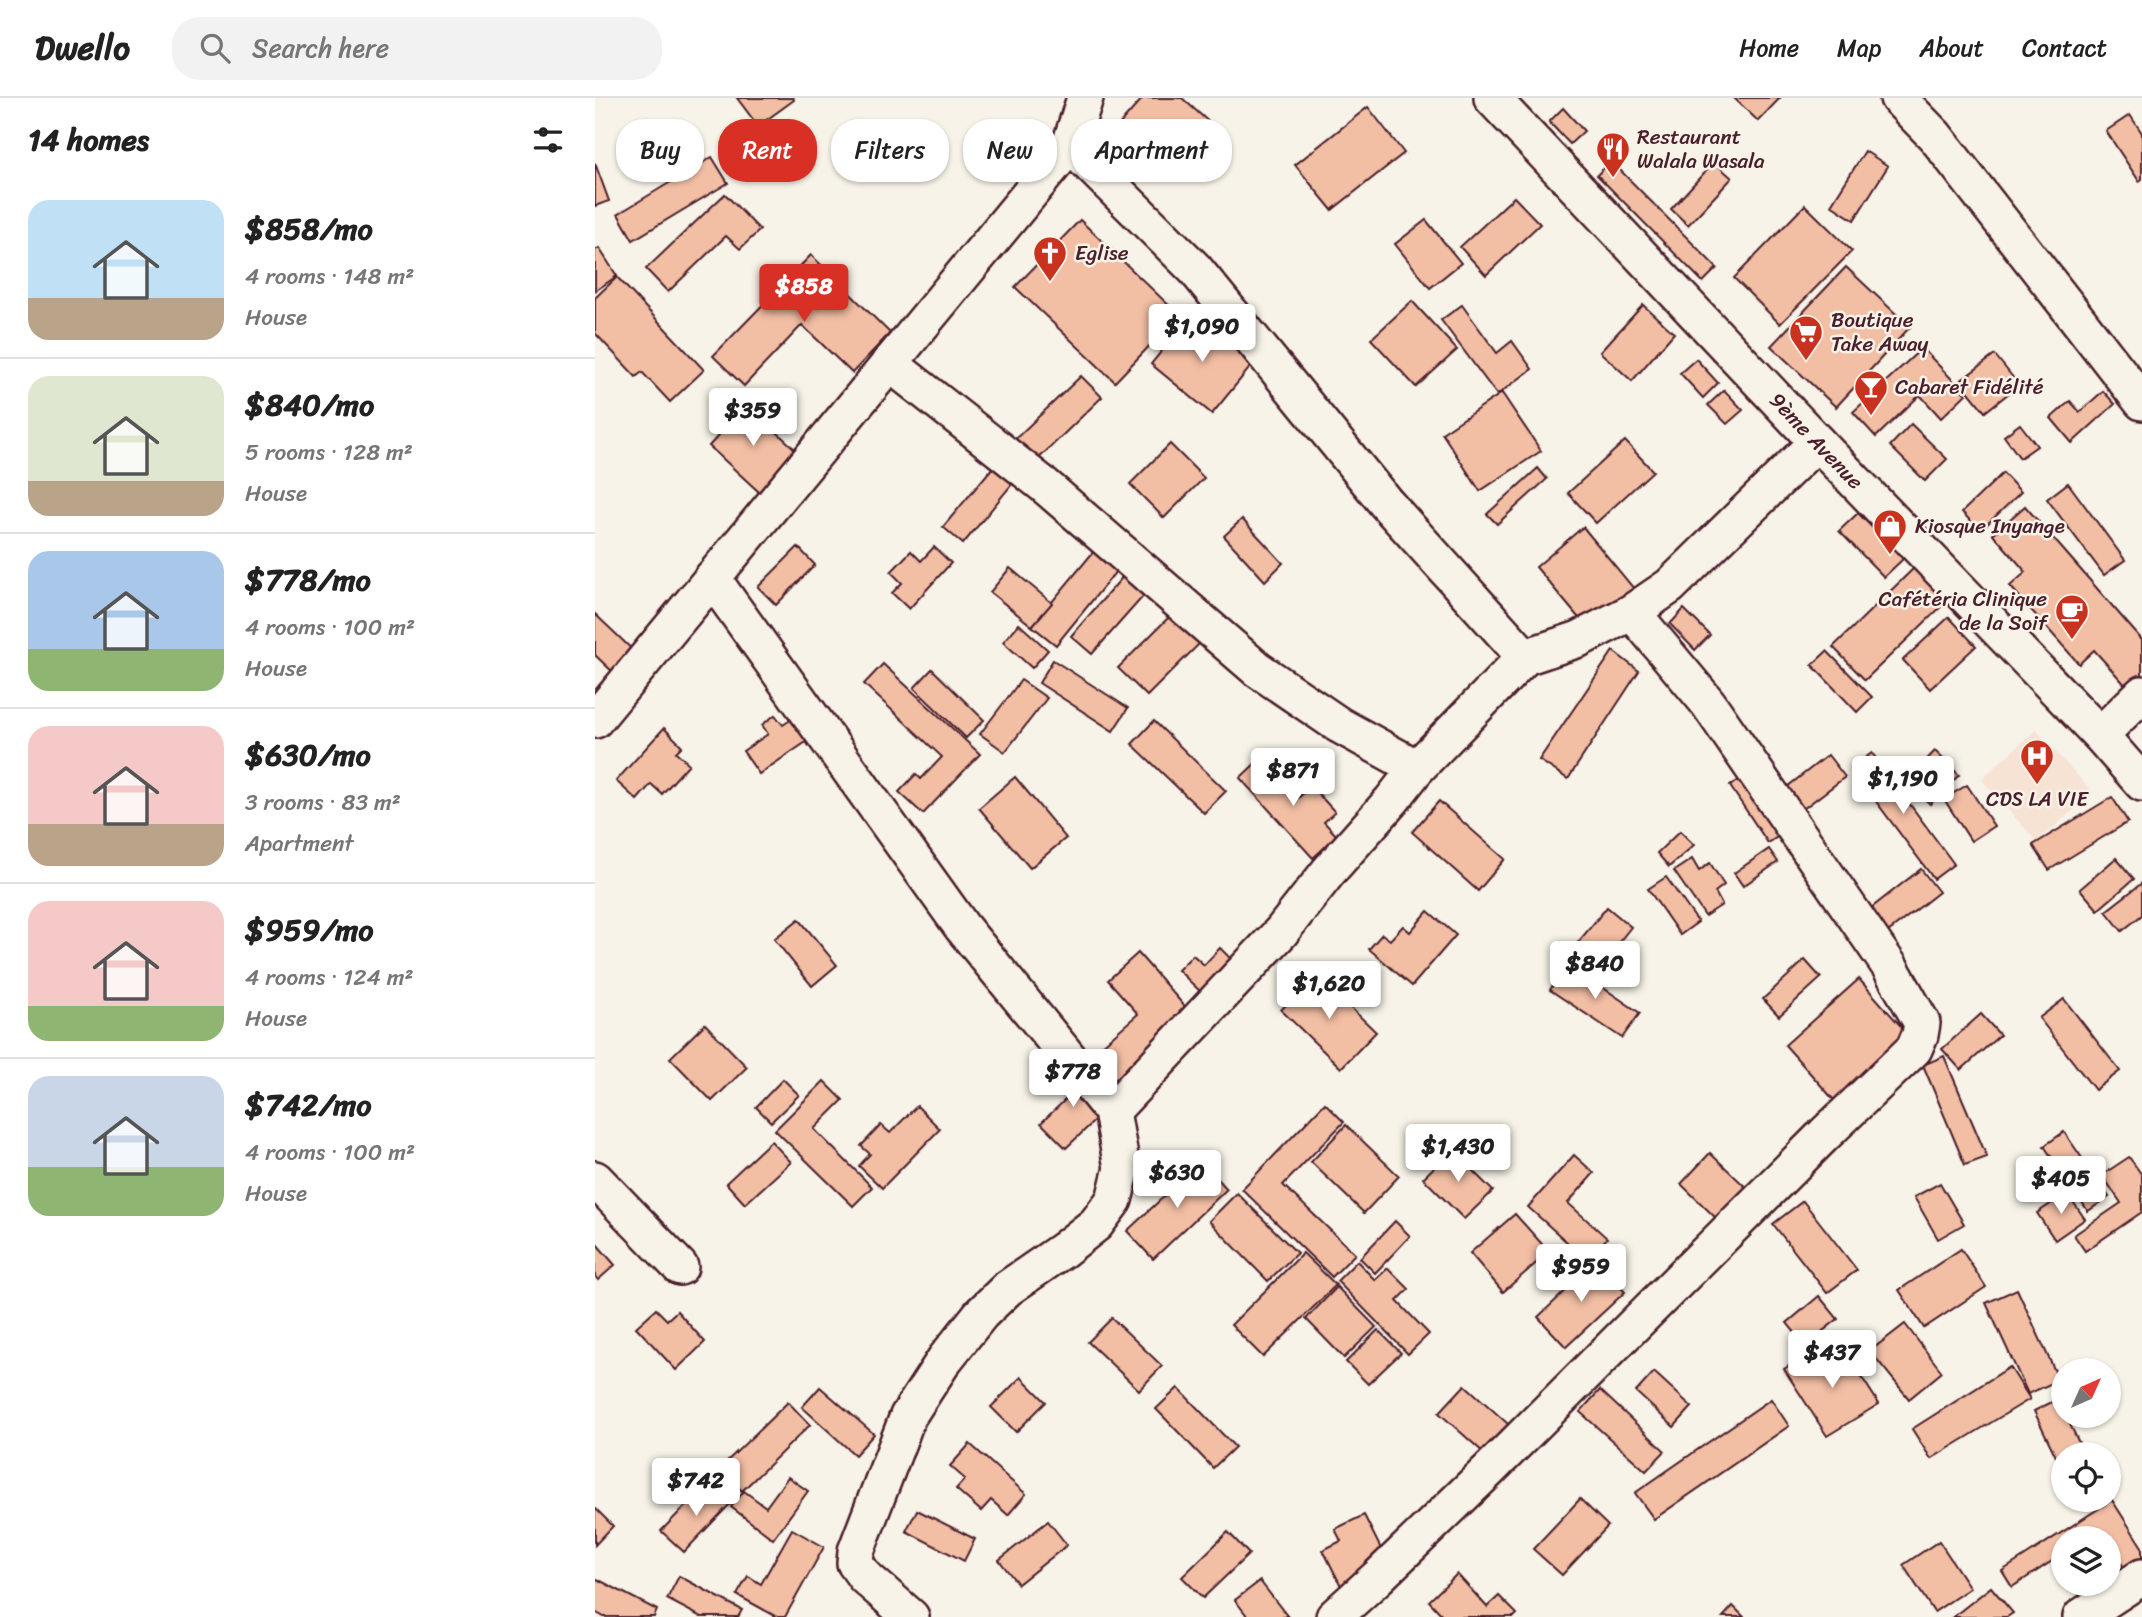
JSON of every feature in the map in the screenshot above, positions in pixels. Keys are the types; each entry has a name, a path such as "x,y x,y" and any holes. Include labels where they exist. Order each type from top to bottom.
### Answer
{"street":[{"path":"595,720 1070,145 1085,98"},
{"name":"9ème Avenue","path":"1492,98 1817,442 2100,734 2142,783"},
{"path":"1898,98 1935,136 2142,402"},
{"path":"1070,145 1195,269 1386,503 1525,657"},
{"path":"889,363 1044,485 1257,669 1339,725 1417,768"},
{"path":"1112,1111 1281,932 1417,768 1525,657 1579,639 1632,612 1670,586 1817,442"},
{"path":"712,578 962,927 1112,1111 1122,1168 1114,1200 1096,1224 1008,1289 981,1314 945,1359 908,1416 856,1551 855,1563 865,1577 911,1617"},
{"path":"1334,1617 1489,1470 1737,1221 1914,1049 1920,1035 1922,1023 1891,967 1707,703 1632,612"},
{"path":"2100,734 2142,694"},
{"path":"595,1179 680,1267"},
{"path":"2092,1614 2142,1577"}],"shaded area":[{"name":"CDS LA VIE","path":"2036,730 2093,793 2037,842 1981,779"}],"building":[{"path":"737,98 794,100 768,119 753,119"},
{"path":"1143,98 1182,98 1205,119 1124,119"},
{"path":"1734,98 1780,98 1758,121"},
{"path":"1368,107 1404,153 1332,210 1295,165"},
{"path":"1563,108 1584,131 1570,144 1549,122"},
{"path":"2130,115 2142,133 2142,179 2139,181 2106,131"},
{"path":"1865,151 1888,166 1854,220 1831,205"},
{"path":"712,157 718,167 718,182 728,183 633,240 618,214 671,182 704,182 704,162"},
{"path":"1611,161 1717,268 1703,282 1597,175"},
{"path":"1714,162 1732,178 1688,225 1671,209"},
{"path":"595,163 609,201 595,206"},
{"path":"725,194 760,230 740,249 726,236 668,292 646,269"},
{"path":"1514,197 1540,224 1486,275 1460,247"},
{"path":"1805,205 1852,251 1780,324 1734,278"},
{"path":"1080,220 1179,315 1115,382 1015,287"},
{"path":"1426,220 1461,263 1430,288 1395,244"},
{"path":"599,248 617,276 595,291 595,250"},
{"path":"811,255 890,333 852,373 802,325 744,386 713,356"},
{"path":"1846,267 1910,327 1836,407 1771,346"},
{"path":"617,277 704,370 670,402 642,372 636,377 595,333 595,298"},
{"path":"1412,301 1457,350 1416,387 1371,339"},
{"path":"1462,305 1497,353 1512,341 1532,369 1497,395 1441,320"},
{"path":"1643,305 1674,333 1632,381 1600,352"},
{"path":"1191,315 1253,364 1212,414 1151,364"},
{"path":"1922,348 1966,394 1941,418 1920,395 1876,437 1853,412"},
{"path":"1995,355 2019,385 1985,412 1960,381"},
{"path":"1696,359 1718,383 1703,398 1680,373"},
{"path":"1081,376 1102,397 1032,465 1010,444"},
{"path":"1724,390 1743,410 1727,424 1708,405"},
{"path":"2103,391 2115,404 2072,443 2051,418 2070,401 2080,412"},
{"path":"1502,393 1541,451 1480,491 1442,433"},
{"path":"747,404 797,451 759,492 709,446"},
{"path":"1911,424 1947,459 1925,481 1890,446"},
{"path":"2020,424 2037,446 2020,458 2004,436"},
{"path":"1625,441 1653,471 1596,523 1568,493"},
{"path":"1170,444 1204,478 1164,518 1130,484"},
{"path":"993,467 1013,483 963,544 943,527"},
{"path":"1538,468 1547,479 1497,524 1487,514"},
{"path":"2003,473 2021,492 1980,531 1962,512"},
{"path":"2068,483 2125,560 2104,575 2047,499"},
{"path":"2025,506 2142,640 2142,676 2128,688 2094,650 2079,664 2010,586 2026,572 1993,534"},
{"path":"1858,513 1903,559 1884,577 1839,531"},
{"path":"1242,519 1283,563 1265,581 1224,536"},
{"path":"1583,527 1635,590 1588,629 1536,567"},
{"path":"1099,545 1122,564 1056,645 1032,626"},
{"path":"798,547 815,565 776,605 758,587"},
{"path":"934,547 951,563 909,609 892,593 902,583 891,572 911,551 921,561"},
{"path":"1010,568 1052,603 1032,626 990,592"},
{"path":"1914,568 1947,601 1865,680 1833,647"},
{"path":"1126,573 1147,592 1092,654 1071,636"},
{"path":"1684,609 1710,635 1695,650 1670,624"},
{"path":"1174,612 1202,641 1147,696 1118,668"},
{"path":"595,614 638,655 617,676 595,655"},
{"path":"1949,617 1976,646 1930,689 1903,660"},
{"path":"1019,624 1048,650 1032,668 1003,642"},
{"path":"1613,651 1639,671 1568,779 1539,760"},
{"path":"1827,651 1872,697 1857,712 1812,665"},
{"path":"1053,660 1128,708 1113,731 1039,683"},
{"path":"883,664 980,754 923,814 899,792 916,774 921,779 942,757 864,684"},
{"path":"932,669 984,720 966,738 914,688"},
{"path":"1021,680 1047,698 1005,752 980,734"},
{"path":"802,712 818,734 759,774 743,751 768,734 762,725 775,715 783,725"},
{"path":"1154,721 1226,791 1204,813 1132,744"},
{"path":"664,728 682,746 676,752 689,764 662,794 651,784 637,800 616,781"},
{"path":"1935,751 1959,775 1930,804 1906,781"},
{"path":"1872,753 1954,864 1934,879 1851,768"},
{"path":"1828,755 1845,777 1799,812 1783,790"},
{"path":"1261,758 1298,798 1311,786 1335,812 1324,822 1337,836 1313,858 1240,778"},
{"path":"1753,771 1791,828 1768,843 1730,786"},
{"path":"1015,777 1066,838 1030,868 979,808"},
{"path":"1967,785 1994,826 1971,841 1944,799"},
{"path":"2112,797 2128,822 2049,870 2033,845"},
{"path":"1439,801 1505,859 1478,891 1412,832"},
{"path":"1680,831 1694,845 1669,867 1657,853"},
{"path":"1769,849 1778,862 1743,886 1734,873"},
{"path":"2116,858 2134,879 2098,910 2080,889"},
{"path":"1692,859 1699,871 1710,863 1724,885 1715,892 1722,905 1705,916 1674,871"},
{"path":"1921,869 1939,892 1879,939 1861,916"},
{"path":"1666,877 1698,922 1680,935 1648,889"},
{"path":"2142,883 2142,915 2122,931 2106,911"},
{"path":"1607,907 1631,927 1600,966 1575,946"},
{"path":"1428,911 1456,935 1412,986 1369,949 1382,934 1390,940 1403,926 1410,932"},
{"path":"799,919 837,965 812,986 774,939"},
{"path":"1220,948 1238,966 1207,998 1178,970 1193,955 1204,965"},
{"path":"1138,953 1194,1017 1119,1083 1093,1053 1138,1014 1108,980"},
{"path":"1805,960 1821,978 1779,1016 1763,999"},
{"path":"1567,963 1640,1013 1622,1038 1550,990"},
{"path":"1316,974 1376,1032 1341,1068 1281,1010"},
{"path":"1859,979 1915,1042 1841,1108 1785,1045"},
{"path":"2064,999 2120,1071 2095,1090 2039,1018"},
{"path":"1981,1014 2000,1035 1961,1070 1942,1049"},
{"path":"705,1024 747,1067 712,1101 670,1058"},
{"path":"1944,1056 1987,1157 1965,1165 1923,1065"},
{"path":"1068,1067 1107,1109 1066,1148 1041,1123 1067,1098 1052,1082"},
{"path":"783,1079 799,1095 771,1122 756,1107"},
{"path":"824,1081 843,1100 814,1129 872,1187 853,1206 775,1130"},
{"path":"1325,1103 1344,1122 1283,1185 1355,1254 1332,1277 1242,1189"},
{"path":"917,1106 940,1129 882,1188 859,1166 870,1154 861,1146 881,1125 890,1133"},
{"path":"1346,1125 1399,1176 1364,1213 1311,1162"},
{"path":"2064,1132 2109,1197 2088,1211 2044,1146"},
{"path":"771,1141 791,1162 745,1204 726,1183"},
{"path":"1452,1150 1493,1191 1464,1219 1423,1178"},
{"path":"1710,1153 1752,1193 1722,1224 1681,1184"},
{"path":"1574,1155 1594,1173 1568,1203 1607,1238 1588,1261 1528,1207"},
{"path":"2129,1157 2142,1175 2142,1212 2085,1251 2074,1235 2121,1203 2102,1175"},
{"path":"1202,1161 1227,1189 1153,1259 1127,1231"},
{"path":"1940,1183 1964,1224 1938,1239 1914,1197"},
{"path":"1237,1193 1297,1253 1268,1281 1209,1221"},
{"path":"2067,1193 2085,1219 2055,1240 2037,1213"},
{"path":"1803,1201 1857,1270 1827,1293 1773,1224"},
{"path":"1515,1214 1549,1252 1503,1292 1470,1253"},
{"path":"1395,1221 1410,1236 1375,1273 1360,1258"},
{"path":"595,1242 615,1265 598,1280 595,1276"},
{"path":"1961,1249 1986,1287 1924,1328 1899,1290"},
{"path":"1303,1253 1336,1285 1263,1357 1231,1325"},
{"path":"1357,1261 1375,1280 1388,1268 1409,1289 1397,1301 1429,1334 1408,1354 1337,1281"},
{"path":"1596,1262 1625,1292 1566,1347 1538,1317"},
{"path":"1337,1287 1376,1327 1344,1358 1306,1319"},
{"path":"2017,1289 2051,1363 2051,1384 2028,1394 1986,1303"},
{"path":"1819,1296 1838,1319 1805,1345 1787,1323"},
{"path":"656,1309 667,1320 677,1311 705,1342 676,1370 636,1327"},
{"path":"1112,1318 1162,1366 1139,1390 1088,1342"},
{"path":"1905,1324 1942,1372 1909,1399 1870,1351"},
{"path":"1378,1330 1401,1353 1368,1384 1346,1362"},
{"path":"1816,1349 1825,1364 1845,1351 1879,1404 1827,1436 1784,1369"},
{"path":"2010,1367 2030,1399 1931,1459 1912,1429"},
{"path":"1654,1372 1692,1407 1674,1427 1636,1392"},
{"path":"1021,1377 1046,1402 1016,1432 991,1407"},
{"path":"1465,1385 1518,1433 1493,1461 1439,1413"},
{"path":"820,1387 874,1434 855,1455 802,1407"},
{"path":"1178,1388 1235,1447 1213,1468 1156,1409"},
{"path":"1600,1390 1665,1451 1646,1471 1580,1412"},
{"path":"1771,1399 1789,1426 1654,1519 1635,1493"},
{"path":"788,1402 810,1425 742,1491 720,1468"},
{"path":"2051,1402 2051,1428 2072,1428 2079,1442 2051,1442 2051,1446 2034,1411"},
{"path":"970,1444 1026,1494 1008,1515 991,1500 981,1511 956,1489 965,1479 950,1466"},
{"path":"788,1477 808,1491 773,1539 731,1507 744,1491 766,1507"},
{"path":"708,1483 730,1504 684,1552 661,1531"},
{"path":"1580,1499 1608,1526 1562,1575 1533,1549"},
{"path":"595,1508 613,1526 595,1545"},
{"path":"917,1510 975,1539 964,1561 906,1531"},
{"path":"2093,1512 2120,1512 2142,1547 2142,1562 2127,1572 2121,1563 2121,1526 2072,1526"},
{"path":"1364,1515 1389,1565 1342,1588 1323,1550 1341,1541 1335,1529"},
{"path":"1048,1521 1067,1545 1018,1584 999,1560"},
{"path":"792,1529 824,1547 785,1617 777,1617 737,1595 748,1576 761,1584"},
{"path":"1228,1532 1249,1554 1203,1598 1182,1577"},
{"path":"2051,1539 2051,1562 2012,1587 2002,1571"},
{"path":"1939,1541 1970,1588 1934,1612 1903,1565"},
{"path":"1457,1574 1487,1607 1499,1596 1517,1614 1514,1617 1444,1617 1429,1601"},
{"path":"679,1576 742,1610 738,1617 701,1617 667,1599"},
{"path":"595,1578 657,1610 654,1617 604,1617 595,1612"},
{"path":"1260,1581 1288,1617 1248,1617 1235,1600"},
{"path":"1991,1587 2013,1613 2007,1617 1953,1617"},
{"path":"1733,1606 1744,1617 1723,1617"}],"place":[{"name":"Restaurant Walala Wasala","path":"1613,179"},
{"name":"Eglise","path":"1050,283"},
{"name":"Boutique Take Away","path":"1806,362"},
{"name":"Cabaret Fidélité","path":"1871,417"},
{"name":"Kiosque Inyange","path":"1890,556"},
{"name":"Cafétéria Clinique de la Soif","path":"2072,641"},
{"name":"CDS LA VIE","path":"2037,786"}]}
